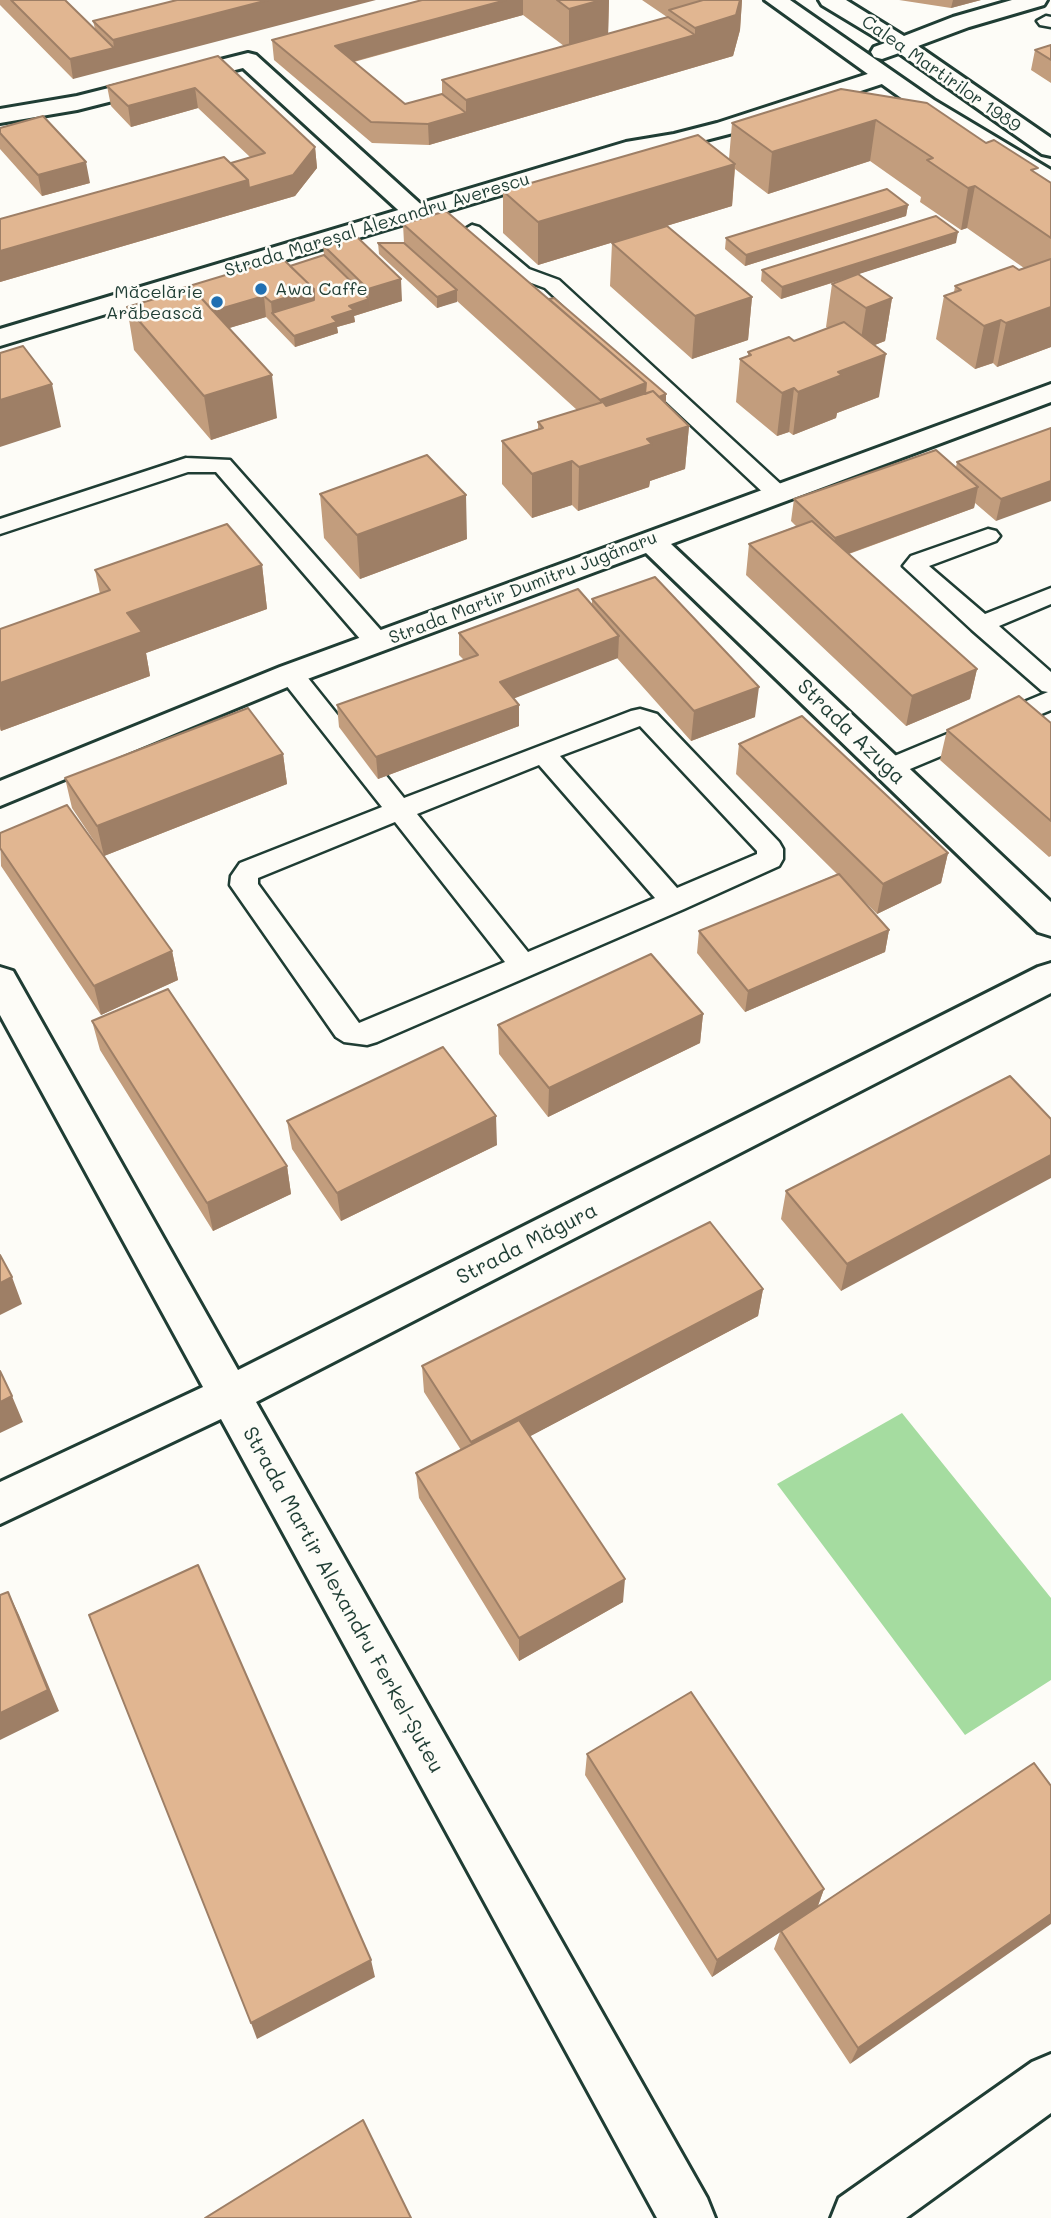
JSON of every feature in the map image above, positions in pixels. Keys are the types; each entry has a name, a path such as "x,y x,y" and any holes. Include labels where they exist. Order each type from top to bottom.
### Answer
{"street":[{"name":"Calea Martirilor 1989","path":"776,0 926,105 1051,180"},
{"name":"Calea Martirilor 1989","path":"830,0 866,20 1051,149"},
{"name":"Strada Mareșal Alexandru Averescu","path":"634,148 696,117 961,22 1036,0"},
{"path":"1022,29 1049,21"},
{"name":"Strada Mareșal Alexandru Averescu","path":"0,338 634,148 725,128 949,53"},
{"path":"0,116 77,103 248,60 417,214"},
{"name":"Strada Martir Dumitru Jugănaru","path":"0,794 291,674 1051,392"},
{"name":"Strada Azuga","path":"650,540 1051,923"},
{"name":"Strada Măgura","path":"0,1504 229,1395 1051,977"},
{"name":"Strada Martir Alexandru Ferkel-Șuteu","path":"0,981 687,2218"},
{"path":"859,2218 1051,2081"}],"lane":[{"path":"472,231 522,273 552,284 778,494"},
{"path":"0,527 187,465 222,465 377,642"},
{"path":"988,536 919,561 915,566 981,625 1046,676"},
{"path":"981,625 1051,595"},
{"path":"291,674 524,967"},
{"path":"889,768 1051,700"},
{"path":"634,718 648,720 770,849 770,859 368,1034 354,1034 345,1029 244,885 245,876 250,870 543,753 634,718"},
{"path":"543,753 674,902"}],"green space":[{"path":"902,1413 1051,1598 1051,1680 965,1735 777,1484"}],"building":[{"path":"11,0 65,0 114,48 70,59"},
{"path":"177,0 268,0 113,40 93,21"},
{"path":"422,0 506,0 335,46 405,104 442,94 466,113 428,124 371,122 272,40"},
{"path":"557,0 601,0 569,9"},
{"path":"703,0 740,0 736,15 695,28 669,10"},
{"path":"668,17 695,35 466,100 442,80"},
{"path":"1051,45 1051,60 1035,50"},
{"path":"218,56 315,147 293,175 249,188 248,180 231,163 265,153 195,88 128,106 107,86"},
{"path":"841,89 927,103 986,143 994,140 1038,168 1031,170 1051,183 1051,238 975,186 968,188 927,160 933,158 876,120 772,152 732,123"},
{"path":"43,116 86,162 38,175 0,133 0,128"},
{"path":"698,135 735,164 538,222 503,191"},
{"path":"224,157 248,180 0,251 0,219"},
{"path":"887,189 908,205 746,255 726,238"},
{"path":"446,211 646,383 600,400 403,224"},
{"path":"936,216 958,232 782,287 762,270"},
{"path":"667,226 752,297 695,316 612,243"},
{"path":"356,236 401,279 368,289 323,245"},
{"path":"378,243 404,243 457,290 437,297"},
{"path":"324,255 369,299 349,306 354,310 332,317 337,322 294,336 272,313 314,300 314,289 290,266"},
{"path":"282,258 314,289 271,302 264,296 213,311 192,288 178,292 176,290"},
{"path":"1051,259 1051,307 1006,323 1001,320 984,326 944,296 961,290 955,286 1013,266 1019,270"},
{"path":"858,274 892,298 866,308 832,284"},
{"path":"192,288 272,375 204,396 127,307"},
{"path":"554,298 666,394 659,397 653,391 645,394 646,383 549,299"},
{"path":"844,322 886,354 838,372 842,375 798,392 794,388 782,393 740,359 751,355 748,352 789,337 794,341"},
{"path":"23,346 52,384 0,400 0,353"},
{"path":"653,391 689,426 647,439 652,444 579,467 572,461 532,474 502,441 543,428 538,422 603,402 606,406"},
{"path":"1051,428 1051,481 1001,499 957,462"},
{"path":"936,450 978,487 835,538 794,499"},
{"path":"427,455 466,495 357,535 320,494"},
{"path":"812,521 977,669 912,696 749,544"},
{"path":"227,524 262,565 127,613 142,632 0,683 0,629 110,590 95,570"},
{"path":"655,577 759,687 694,711 592,599"},
{"path":"578,589 619,636 500,682 519,705 376,757 337,705 478,655 459,633"},
{"path":"1019,696 1051,723 1051,821 947,730"},
{"path":"248,708 283,754 97,826 65,778"},
{"path":"802,716 948,853 883,884 739,744"},
{"path":"67,805 172,951 94,986 0,848 0,833"},
{"path":"839,874 889,930 748,991 699,931"},
{"path":"651,954 703,1014 549,1088 498,1025"},
{"path":"168,989 287,1166 207,1203 92,1021"},
{"path":"443,1047 496,1116 337,1193 287,1121"},
{"path":"1010,1076 1051,1119 1051,1155 847,1264 786,1191"},
{"path":"710,1222 763,1289 471,1442 422,1366"},
{"path":"0,1255 12,1277 0,1283"},
{"path":"0,1371 12,1396 0,1402"},
{"path":"519,1420 625,1579 519,1638 416,1473"},
{"path":"198,1565 371,1960 251,2023 89,1615"},
{"path":"8,1592 48,1690 0,1713 0,1595"},
{"path":"691,1692 824,1889 717,1960 587,1754"},
{"path":"1034,1763 1051,1786 1051,1914 858,2048 781,1931"},
{"path":"363,2120 411,2218 205,2218"}],"place":[{"name":"Awa Caffe","path":"261,289"},
{"name":"Măcelărie Arăbească","path":"217,302"}]}
